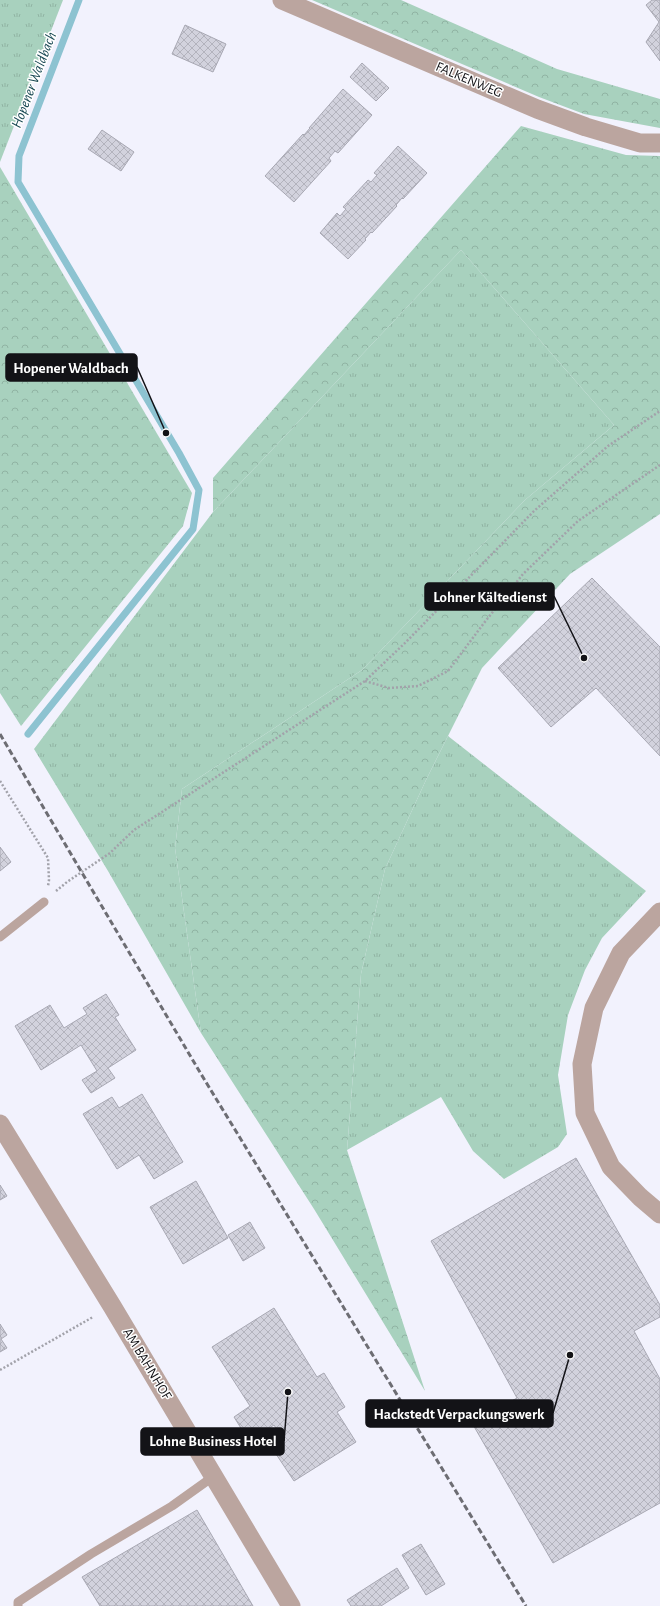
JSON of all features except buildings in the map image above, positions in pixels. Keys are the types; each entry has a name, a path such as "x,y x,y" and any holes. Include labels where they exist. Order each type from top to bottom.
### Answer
{"street":[{"name":"FALKENWEG","path":"282,0 537,109 586,127 640,143 660,143"},
{"path":"660,912 621,952 594,1008 582,1064 585,1113 611,1167 640,1197 660,1214"},
{"name":"AM BAHNHOF","path":"0,1124 112,1306 291,1606"}],"lane":[{"path":"0,937 44,902"},
{"path":"18,1606 18,1602 91,1554 172,1506 214,1476"}],"path":[{"path":"67,882 110,853 134,830 365,681 406,642 534,511 608,446 660,412"},
{"path":"365,681 389,688 418,686 448,671 484,623 524,574 556,542 578,521 660,465"},
{"path":"0,781 48,858 49,880 44,902"},
{"path":"0,1370 112,1306"}],"green space":[{"path":"0,0 63,0 0,162"},
{"path":"312,0 401,0 557,69 660,99 660,128 584,114 539,97"},
{"path":"521,126 626,155 660,156 660,514 570,574 482,668 426,780 385,869 361,974 347,1150 425,1391 314,1209 201,1033 175,848 182,789 362,670 525,500 614,425 461,250 213,512 213,478"},
{"path":"0,167 192,493 183,526 21,726 0,693"},
{"path":"461,250 614,425 525,500 362,670 182,789 175,848 201,1033 108,871 34,749 213,512"},
{"path":"448,736 646,891 602,938 585,970 568,1015 558,1075 567,1134 558,1147 504,1179 473,1151 441,1097 347,1150 361,974 385,869"}],"waterway":[{"name":"Hopener Waldbach","path":"28,734 193,529 199,490 179,453 18,182 19,156 79,0"}],"railway":[{"path":"0,734 201,1074 526,1606"}],"place":[{"name":"Hopener Waldbach","path":"166,433"},
{"name":"Lohner Kältedienst","path":"584,658"},
{"name":"Hackstedt Verpackungswerk","path":"570,1355"},
{"name":"Lohne Business Hotel","path":"288,1392"}]}
